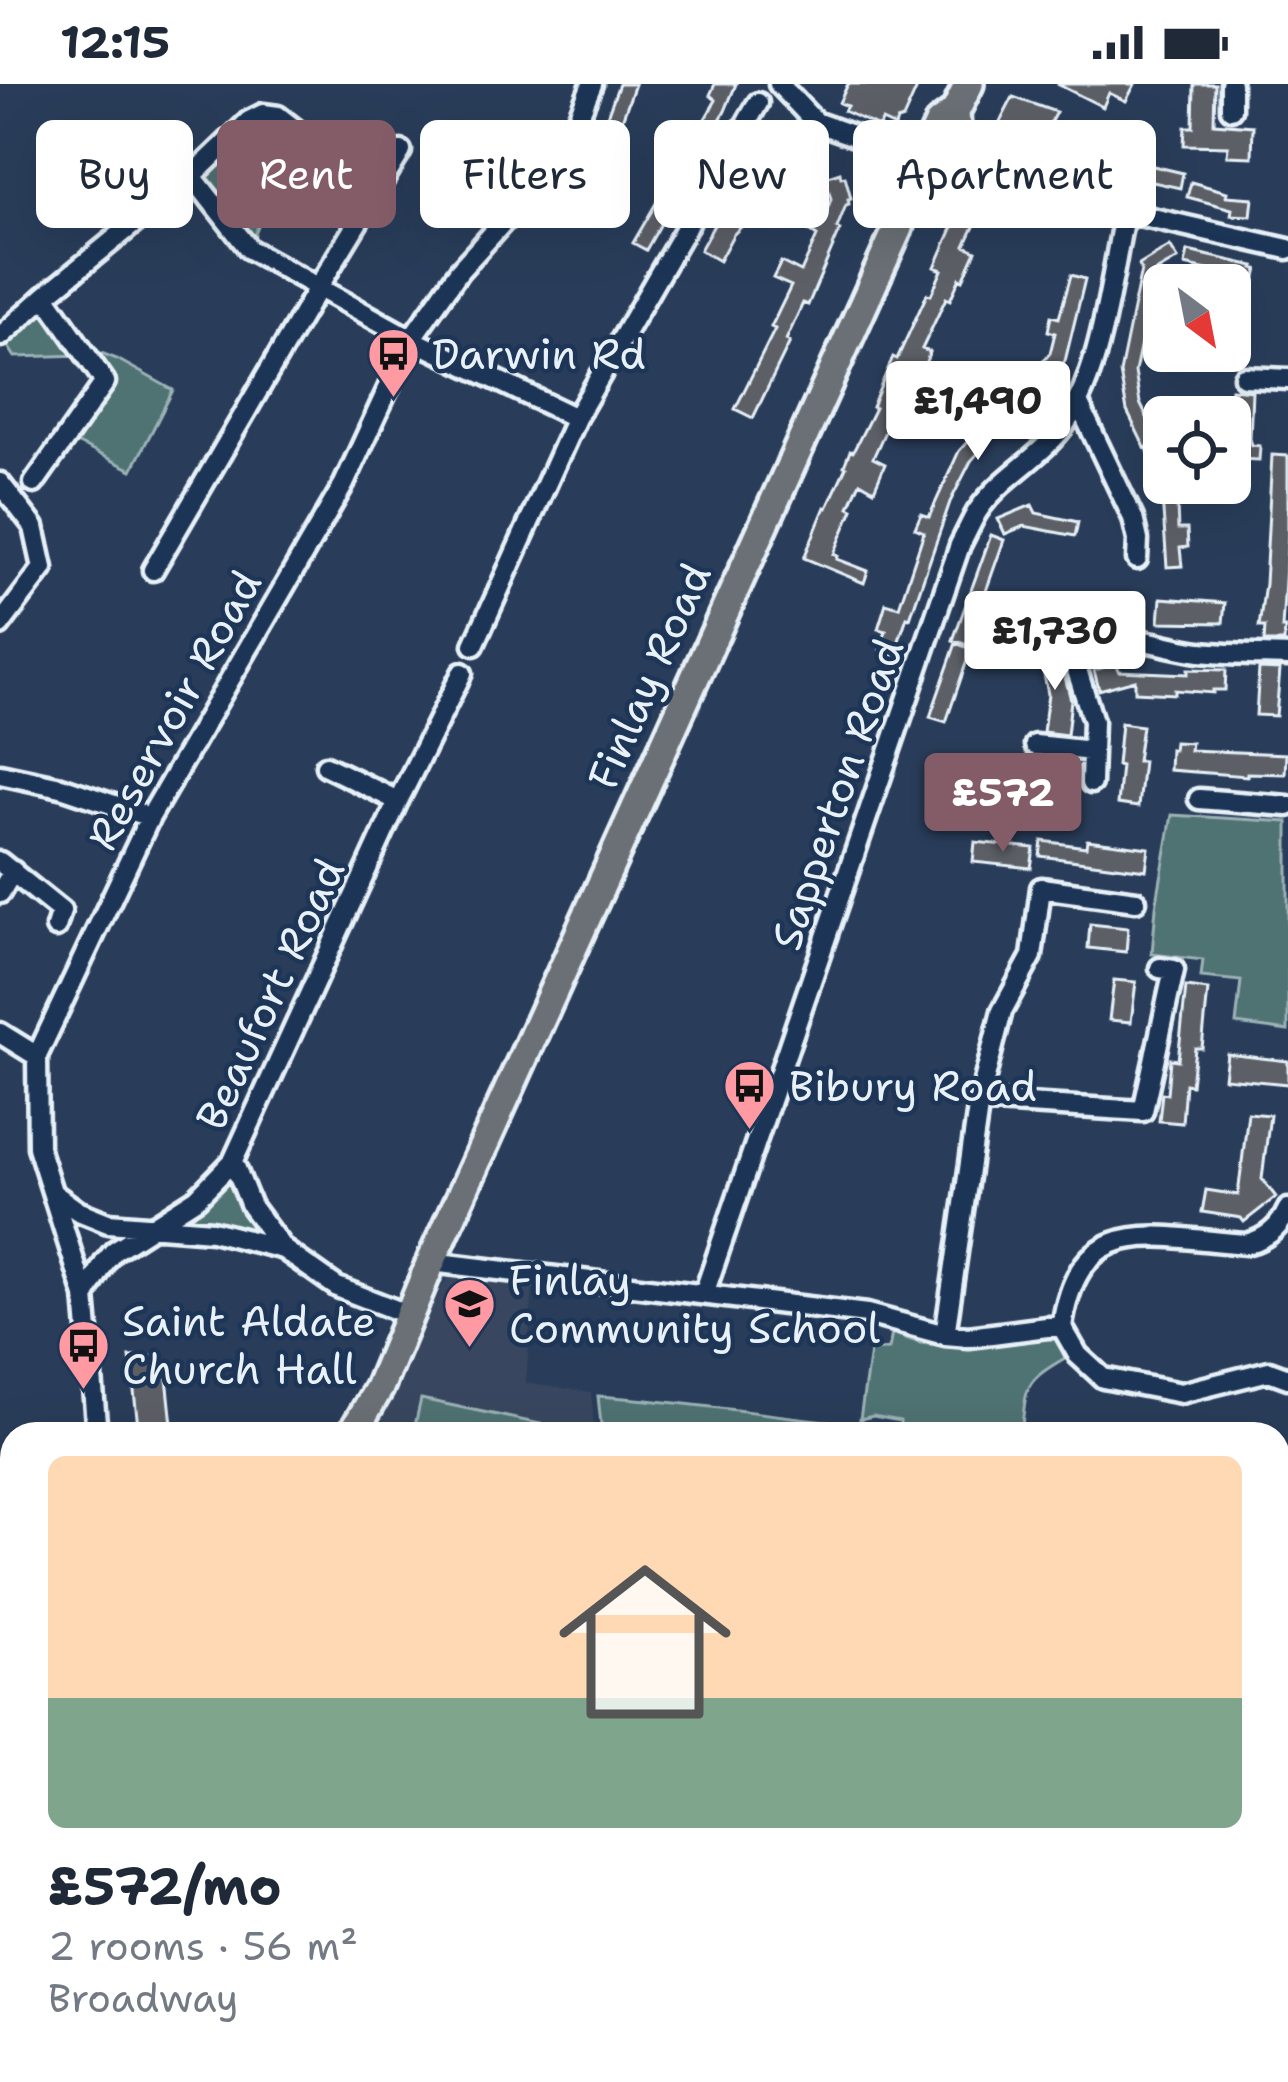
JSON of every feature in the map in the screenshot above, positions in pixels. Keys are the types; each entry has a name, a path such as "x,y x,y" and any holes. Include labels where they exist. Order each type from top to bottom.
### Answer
{"highway":[{"name":"Finlay Road","path":"951,120 969,84"},
{"name":"Finlay Road","path":"431,1262 898,228"},
{"path":"369,1405 370,1386 401,1312 431,1262"},
{"path":"359,1422 380,1388 431,1262"}],"street":[{"name":"Reservoir Road","path":"96,1422 85,1296 38,1147 37,1056 151,817 344,484 411,339 459,271 562,157 592,84"},
{"path":"778,84 814,122 853,136"},
{"path":"1231,84 1231,109"},
{"path":"474,645 576,418 758,103"},
{"path":"252,120 263,114 283,120"},
{"path":"153,570 401,151"},
{"path":"193,175 217,152"},
{"path":"193,177 249,249 411,339 576,418"},
{"path":"1156,218 1288,249"},
{"path":"1,336 128,228"},
{"name":"Sapperton Road","path":"704,1294 961,545 978,510 1060,431 1078,402 1094,357 1121,228"},
{"path":"34,483 104,382 45,296"},
{"path":"1244,377 1288,379"},
{"path":"1078,402 1133,518 1137,559"},
{"path":"0,483 34,526 44,568 0,625"},
{"path":"1091,783 1093,721 1077,670 1078,655 1095,643 1129,638 1198,652 1288,656"},
{"name":"Beaufort Road","path":"85,1296 114,1251 197,1198 233,1161 462,673"},
{"path":"1035,745 1092,751"},
{"path":"326,766 398,801"},
{"path":"0,774 61,787 151,817"},
{"path":"1199,799 1288,806"},
{"path":"0,893 6,867 62,911 56,928"},
{"path":"945,1335 979,1101 1002,1011 1032,956 1040,888 1136,901"},
{"path":"979,1101 1143,1111 1174,970 1160,968"},
{"path":"0,1033 37,1056"},
{"path":"233,1161 251,1206 283,1249 337,1287 401,1312"},
{"path":"50,1190 102,1222 212,1231 283,1249"},
{"path":"1288,1209 1271,1233 1246,1244 1147,1237 1104,1245 1086,1259 1074,1279 1062,1327 1078,1355 1103,1378 1181,1393 1269,1371 1288,1378"},
{"path":"431,1262 867,1314 945,1335 969,1337 1062,1327"}],"shaded area":[{"name":"Finlay Community School","path":"448,1278 533,1284 526,1383 591,1392 594,1422 381,1422 422,1325"}],"green space":[{"path":"217,154 217,208 193,177"},
{"path":"233,228 257,228 249,249"},
{"path":"45,296 78,344 173,390 132,470 66,438 104,383 85,355 15,357 1,336"},
{"path":"1172,815 1288,822 1288,1031 1236,1024 1241,981 1201,977 1203,960 1152,954"},
{"path":"228,1178 258,1232 180,1221 180,1218"},
{"path":"892,1333 920,1343 965,1348 1054,1338 1065,1358 1029,1387 1022,1422 860,1419 870,1351 889,1349"},
{"path":"598,1396 674,1403 835,1422 601,1422"},
{"path":"421,1399 531,1422 416,1422"}],"building":[{"path":"619,84 635,84 622,120 606,120"},
{"path":"715,84 736,84 720,120 704,120 716,100 710,95"},
{"path":"848,84 917,88 900,120 864,120 844,111 847,106 839,103"},
{"path":"1057,84 1135,84 1126,101 1109,93 1103,107"},
{"path":"1194,84 1215,84 1214,123 1253,126 1252,157 1227,156 1228,146 1184,145 1185,127 1193,127"},
{"path":"1013,97 1056,112 1052,120 1001,120"},
{"path":"1156,167 1183,173 1180,188 1156,183"},
{"path":"840,172 845,176 851,198 808,305 803,303 786,340 790,342 753,418 735,409 791,286 773,278 781,262 801,272 817,236 809,228 829,228 829,176"},
{"path":"1191,182 1227,192 1226,196 1253,198 1251,216 1231,215 1232,209 1187,197"},
{"path":"654,207 654,228 659,228 646,250 633,243"},
{"path":"712,228 740,228 719,261 700,250"},
{"path":"952,228 973,228 965,246 976,251 922,349 930,352 915,387 906,398 899,396 873,458 885,464 874,490 860,482 834,554 868,571 864,583 804,558 850,451 875,408 893,357 897,359 927,294 931,295 942,270 935,267"},
{"path":"1170,246 1178,259 1170,264 1143,264 1143,334 1135,372 1143,409 1143,444 1127,411 1120,373 1139,265"},
{"path":"1188,251 1246,264 1185,264"},
{"path":"1251,265 1258,269 1251,297"},
{"path":"1071,275 1085,279 1065,361 971,461 950,502 894,655 880,650 886,631 878,629 886,603 899,607 924,532 915,528 921,514 929,517 959,451 1050,353 1055,333 1048,331 1051,316 1059,318"},
{"path":"1231,389 1252,391 1251,415 1251,396 1230,396"},
{"path":"1251,442 1260,446 1259,460 1251,460"},
{"path":"1272,455 1288,456 1284,642 1264,642 1265,627 1259,627"},
{"path":"1162,504 1177,504 1178,529 1187,529 1188,547 1180,548 1182,566 1167,567"},
{"path":"1032,505 1036,513 1078,522 1075,536 1024,526 1005,534 998,519"},
{"path":"991,535 1004,540 967,645 953,640"},
{"path":"1139,593 1144,613 1047,636 1042,615 1088,598 1101,596 1103,602"},
{"path":"1161,598 1225,603 1223,623 1159,622"},
{"path":"956,643 971,649 946,722 930,717"},
{"path":"1052,643 1071,700 1067,735 1043,732 1048,694 1038,647"},
{"path":"1117,664 1119,671 1188,674 1188,669 1226,670 1225,690 1135,692 1135,680 1099,690 1094,670"},
{"path":"1259,669 1280,670 1276,716 1256,715"},
{"path":"1121,723 1142,726 1138,807 1117,804"},
{"path":"1174,742 1191,743 1190,750 1286,754 1285,774 1169,770"},
{"path":"1003,759 1076,767 1073,790 1060,788 1059,797 1000,788"},
{"path":"1087,840 1149,848 1146,870 1040,856 1042,841 1086,847"},
{"path":"975,842 1034,848 1031,868 973,862"},
{"path":"1090,924 1128,928 1126,952 1088,948"},
{"path":"1114,980 1136,982 1131,1022 1109,1020"},
{"path":"1186,987 1208,990 1202,1048 1195,1048 1191,1085 1185,1084 1182,1123 1159,1121 1170,1059 1178,1060"},
{"path":"1227,1054 1288,1061 1288,1084 1224,1078"},
{"path":"1248,1113 1270,1115 1262,1179 1276,1197 1244,1222 1202,1212 1206,1190 1238,1195"},
{"path":"160,1356 166,1368 172,1422 138,1422 130,1357"}],"place":[{"name":"Darwin Rd","path":"393,400"},
{"name":"Bibury Road","path":"750,1132"},
{"name":"Finlay Community School","path":"470,1350"},
{"name":"Saint Aldate Church Hall","path":"83,1391"}]}
